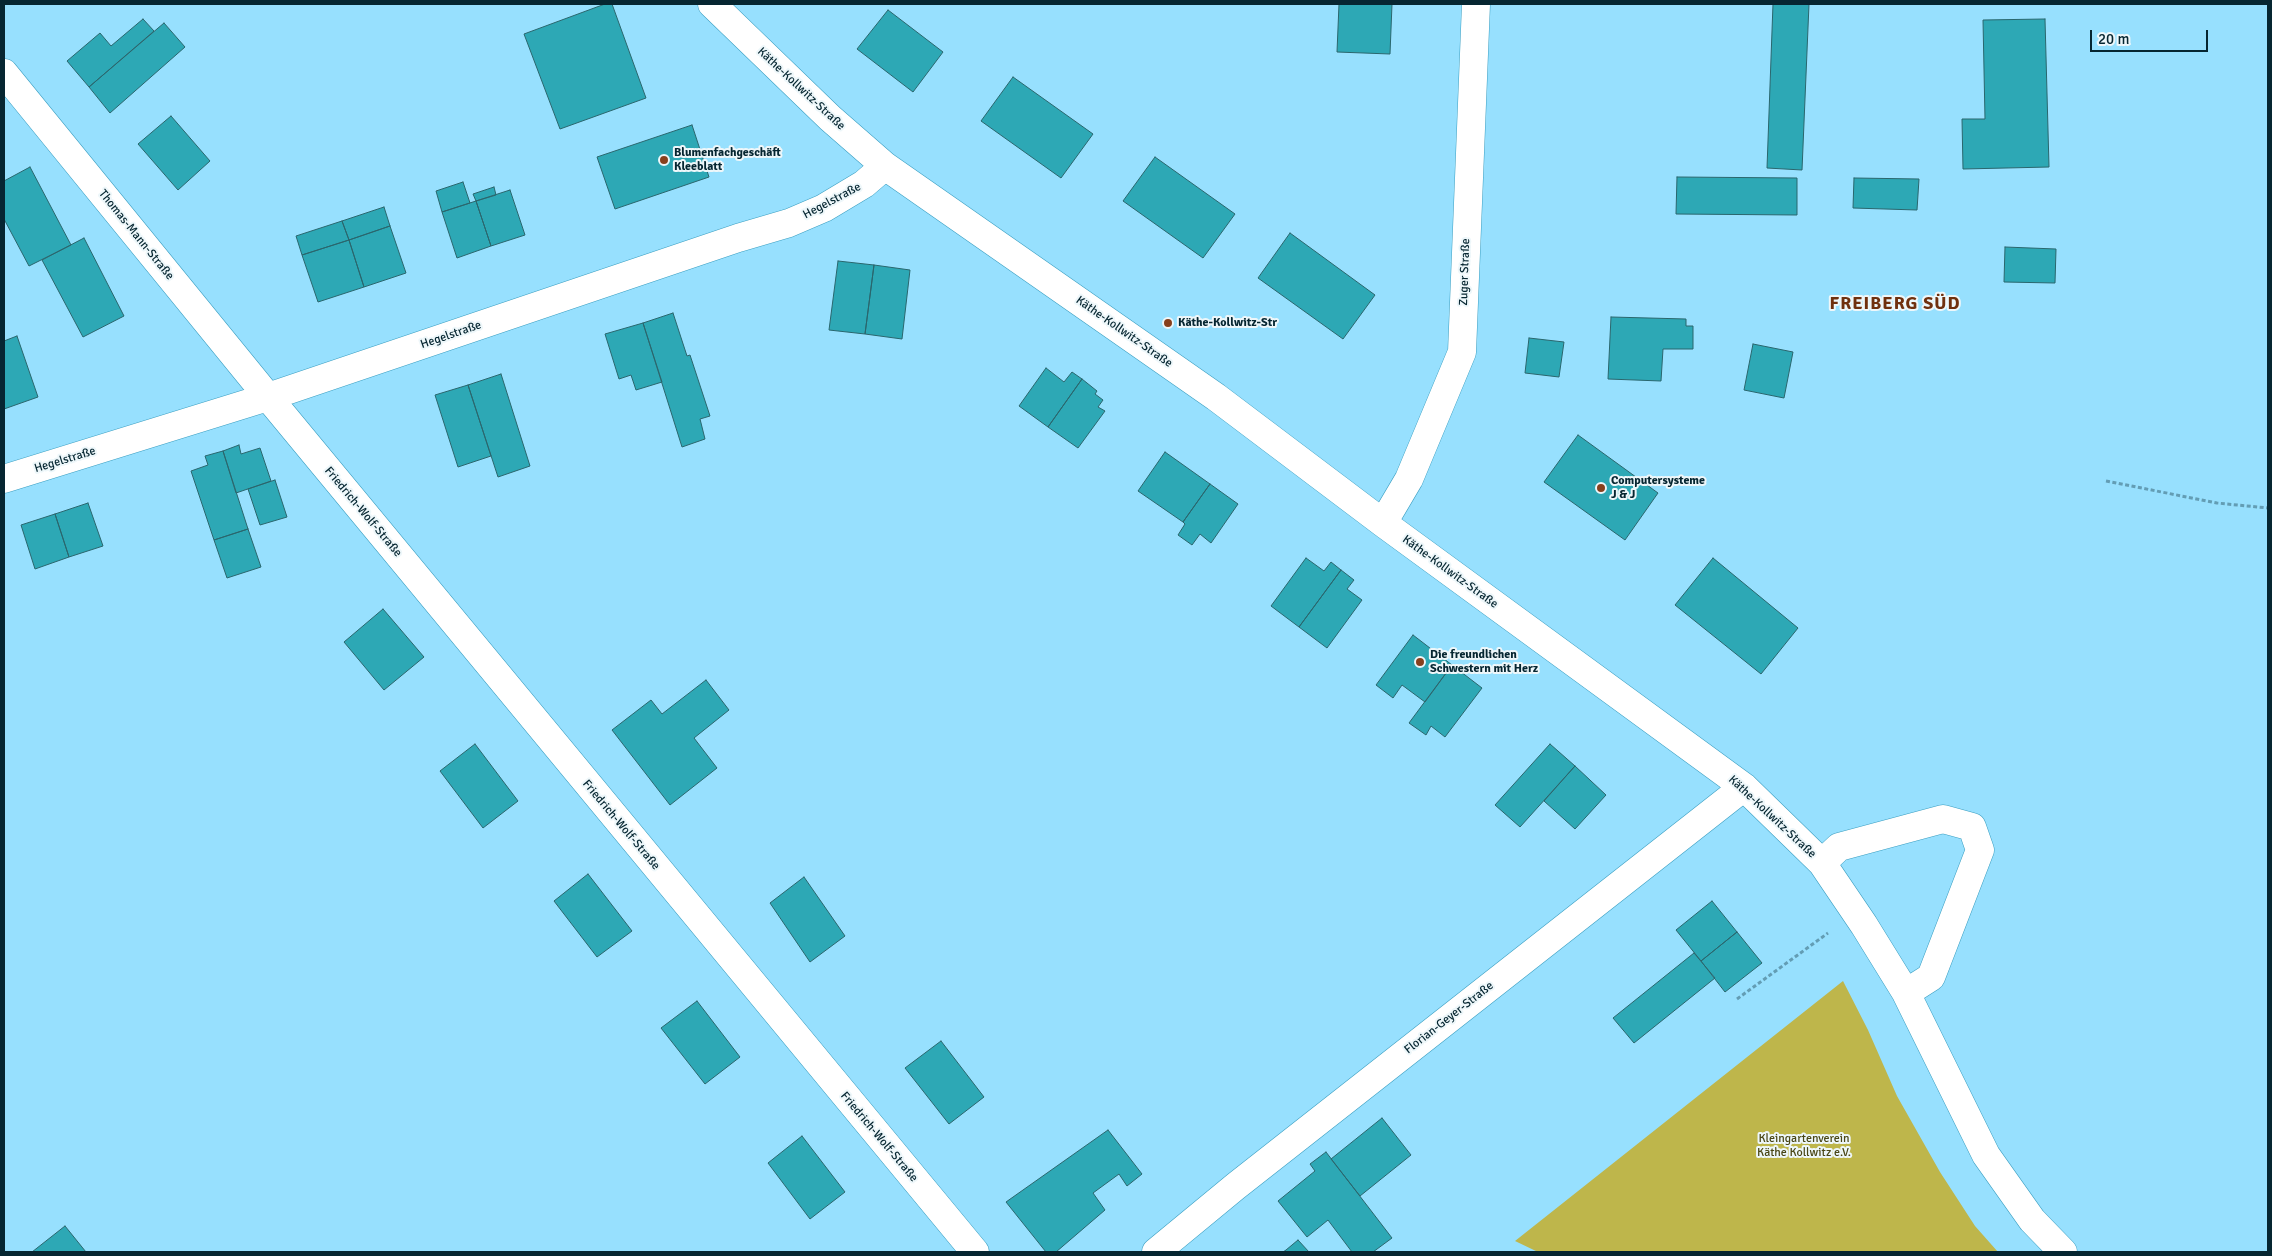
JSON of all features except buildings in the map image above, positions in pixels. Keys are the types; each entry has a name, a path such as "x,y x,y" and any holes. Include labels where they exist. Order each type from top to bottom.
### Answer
{"street":[{"name":"Käthe-Kollwitz-Straße","path":"712,4 830,118 885,166 1216,397 1383,523 1744,787 1822,863 1906,993 1986,1155 2032,1220 2063,1252"},
{"name":"Zuger Straße","path":"1383,523 1409,479 1462,352 1476,4"},
{"name":"Thomas-Mann-Straße","path":"4,73 268,397"},
{"name":"Hegelstraße","path":"4,479 268,397 729,241 789,223 824,208 864,184 885,166"},
{"name":"Friedrich-Wolf-Straße","path":"268,397 975,1252"},
{"name":"Florian-Geyer-Straße","path":"1156,1252 1236,1186 1744,787"},
{"path":"1822,863 1839,847 1943,819 1972,827 1980,850 1931,977 1906,993"}],"path":[{"path":"2106,481 2217,503 2268,508"},
{"path":"1737,998 1810,946"}],"green space":[{"name":"Kleingartenverein Käthe Kollwitz e.V.","path":"1843,981 1868,1030 1897,1096 1940,1172 1975,1226 1998,1252 1538,1252 1515,1241"}],"place":[{"name":"Blumenfachgeschäft Kleeblatt","path":"664,160"},
{"name":"Käthe-Kollwitz-Str","path":"1168,323"},
{"name":"Computersysteme J & J","path":"1601,488"},
{"name":"Die freundlichen Schwestern mit Herz","path":"1420,662"}],"district":[{"name":"FREIBERG SÜD","path":"1895,304"}]}
